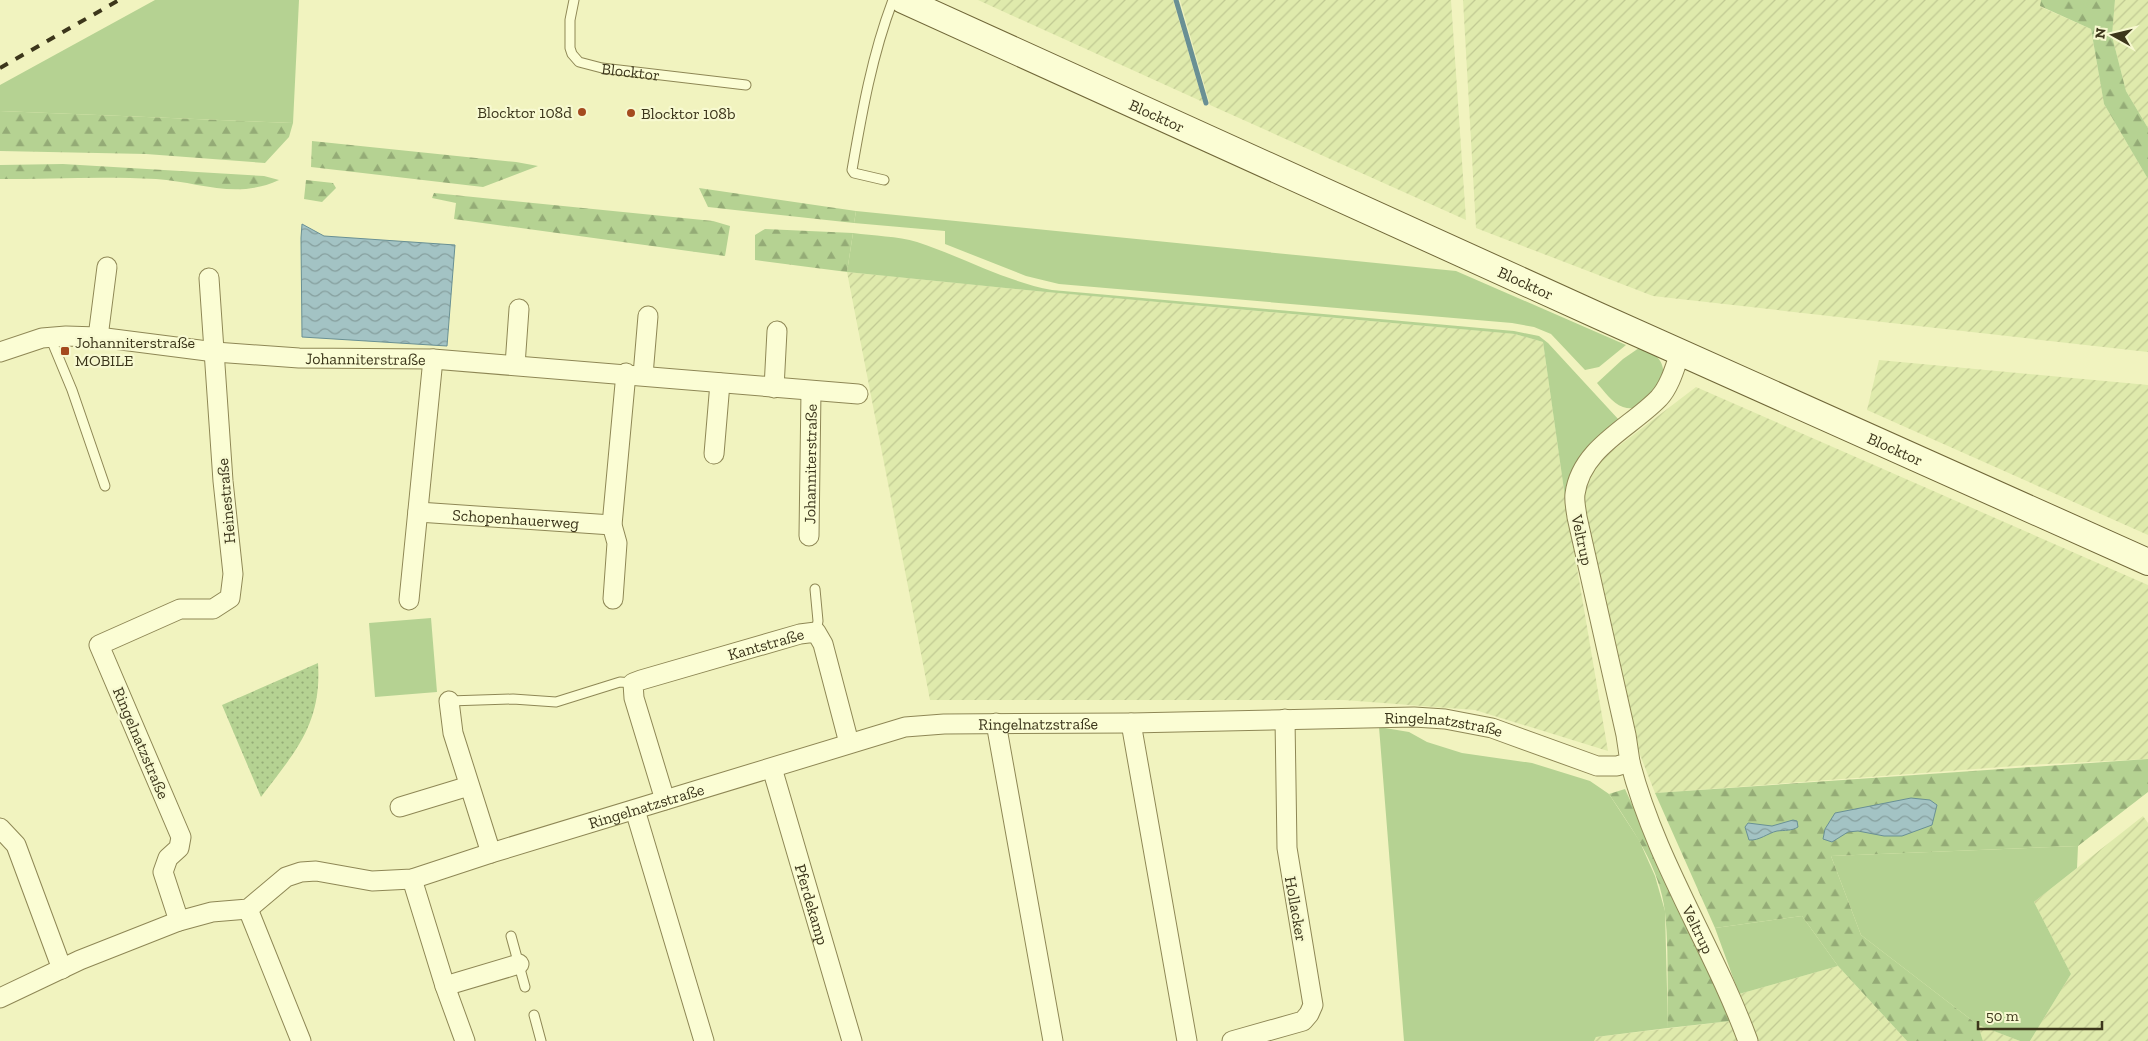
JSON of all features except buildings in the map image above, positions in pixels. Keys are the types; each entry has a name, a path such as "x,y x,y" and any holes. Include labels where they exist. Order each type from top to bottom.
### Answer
{"main road":[{"name":"Blocktor","path":"904,0 1680,353 2148,562"}],"street":[{"path":"98,337 107,266"},
{"path":"209,278 215,352"},
{"path":"515,365 518,309"},
{"path":"612,599 617,543 612,525 634,374 648,316"},
{"path":"774,388 778,331"},
{"name":"Johanniterstraße","path":"0,352 42,338 98,337 215,352 299,358 434,359 634,374 858,394"},
{"name":"Heinestraße","path":"180,609 213,609 230,598 233,574 223,481 215,352"},
{"name":"Veltrup","path":"1680,353 1672,375 1660,396 1592,454 1580,473 1574,495 1576,517 1626,735 1630,762 1647,820 1735,1006 1748,1041"},
{"path":"409,600 434,359"},
{"path":"714,454 720,383"},
{"name":"Johanniterstraße","path":"809,536 811,391"},
{"name":"Schopenhauerweg","path":"418,512 612,525"},
{"name":"Ringelnatzstraße","path":"179,921 163,872 168,858 179,848 181,837 99,645 180,609"},
{"name":"Kantstraße","path":"633,683 800,634 816,632 823,644 849,743"},
{"path":"633,683 634,698 665,800"},
{"path":"449,701 453,733 491,853"},
{"name":"Ringelnatzstraße","path":"248,909 286,877 301,872 316,871 372,881 412,879 849,743 914,725 1131,723 1378,717 1445,719 1492,728 1597,766 1618,766 1630,762"},
{"name":"Hollacker","path":"1232,1041 1303,1021 1313,1006 1287,848 1286,719"},
{"path":"1131,723 1187,1041"},
{"path":"996,724 1053,1041"},
{"name":"Pferdekamp","path":"772,768 852,1041"},
{"path":"400,807 469,786"},
{"path":"635,810 704,1041"},
{"path":"0,828 16,845 62,968"},
{"path":"412,879 464,1041"},
{"path":"0,998 62,968 179,921 212,912 248,909 301,1041"},
{"path":"445,986 519,964"}],"lane":[{"name":"Blocktor","path":"574,0 570,20 570,48 572,54 579,62 602,68 746,85"},
{"path":"884,180 854,173 852,170 863,107 878,41 894,0"},
{"path":"50,337 72,390 105,486"},
{"path":"815,589 818,622 816,632"},
{"name":"Kantstraße","path":"449,701 531,699 556,702 620,682 633,683"},
{"path":"511,936 526,987"},
{"path":"534,1015 541,1041"}],"green space":[{"path":"155,0 299,0 293,123 0,111 0,85"},
{"path":"978,0 1173,0 1203,102"},
{"path":"1180,0 1451,0 1466,220 1210,105"},
{"path":"1463,0 2041,0 2041,7 2091,29 2104,104 2148,179 2148,352 1653,296 1476,228"},
{"path":"2041,0 2115,0 2112,36 2126,91 2148,128 2148,179 2104,104 2091,29 2040,6"},
{"path":"2115,0 2148,0 2148,128 2126,91 2112,36"},
{"path":"0,111 293,123 289,137 265,163 146,154 0,151"},
{"path":"312,141 516,162 538,166 483,187 311,167"},
{"path":"63,164 264,176 279,180 248,189 233,189 136,178 0,179 0,165"},
{"path":"306,180 333,183 336,188 322,202 304,199"},
{"path":"699,188 856,211 854,223 708,207"},
{"path":"434,193 713,221 730,226 725,256 454,219 456,203 432,198"},
{"path":"856,211 1456,271 1626,345 1599,367 1585,370 1551,334 1534,327 1512,323 1059,284 1026,276 945,244 945,231 854,223"},
{"path":"765,229 853,233 847,272 755,260 755,235"},
{"path":"853,233 894,237 917,242 1000,275 1052,290 1514,331 1539,336 1548,343 1619,420 1572,483 1565,497 1543,342 1515,334 1046,292 847,272"},
{"path":"847,272 1046,292 1515,334 1543,342 1565,497 1608,751 1475,710 1344,700 930,700"},
{"path":"1639,348 1653,354 1662,365 1661,384 1650,400 1642,406 1623,407 1612,400 1597,383 1623,359"},
{"path":"1879,360 2148,385 2148,535 1867,410"},
{"path":"1696,387 2148,585 2148,759 2029,765 1655,793 1637,747 1583,518 1584,487 1599,461"},
{"path":"431,618 437,692 375,697 369,623"},
{"path":"318,663 316,703 311,720 295,751 261,797 222,705"},
{"path":"1379,727 1409,732 1427,742 1462,753 1532,763 1590,781 1609,794 1639,840 1655,876 1665,911 1668,1028 1596,1037 1594,1041 1404,1041"},
{"path":"2148,759 2148,792 2078,846 1831,856 1861,935 1978,1025 1983,1041 1907,1041 1838,966 1802,916 1715,928 1655,793"},
{"path":"1625,789 1731,1021 1668,1028 1665,912 1658,880 1644,850 1609,794"},
{"path":"2143,816 2148,823 2148,1041 2030,1041 2071,974 2034,902"},
{"path":"2078,846 2077,868 2034,902 2071,974 2030,1041 2020,1041 1978,1025 1861,935 1831,856"},
{"path":"1802,916 1838,966 1739,994 1715,928"},
{"path":"1838,966 1907,1041 1757,1041 1739,994"},
{"path":"1731,1021 1738,1041 1594,1041 1596,1037"},
{"path":"1978,1025 2020,1041 1983,1041"}],"water":[{"path":"302,224 324,236 455,245 447,346 302,337"},
{"path":"1911,798 1930,800 1937,805 1932,825 1902,836 1884,836 1858,831 1848,832 1832,842 1823,839 1825,829 1835,813"},
{"path":"1793,820 1797,821 1798,827 1770,833 1753,840 1749,840 1745,827 1748,823 1772,826"}],"waterway":[{"path":"1176,0 1206,103"}],"railway":[{"path":"0,68 119,0"}],"place":[{"name":"Blocktor 108d","path":"582,112"},
{"name":"Blocktor 108b","path":"631,113"},
{"name":"Johanniterstraße MOBILE","path":"65,351"}]}
